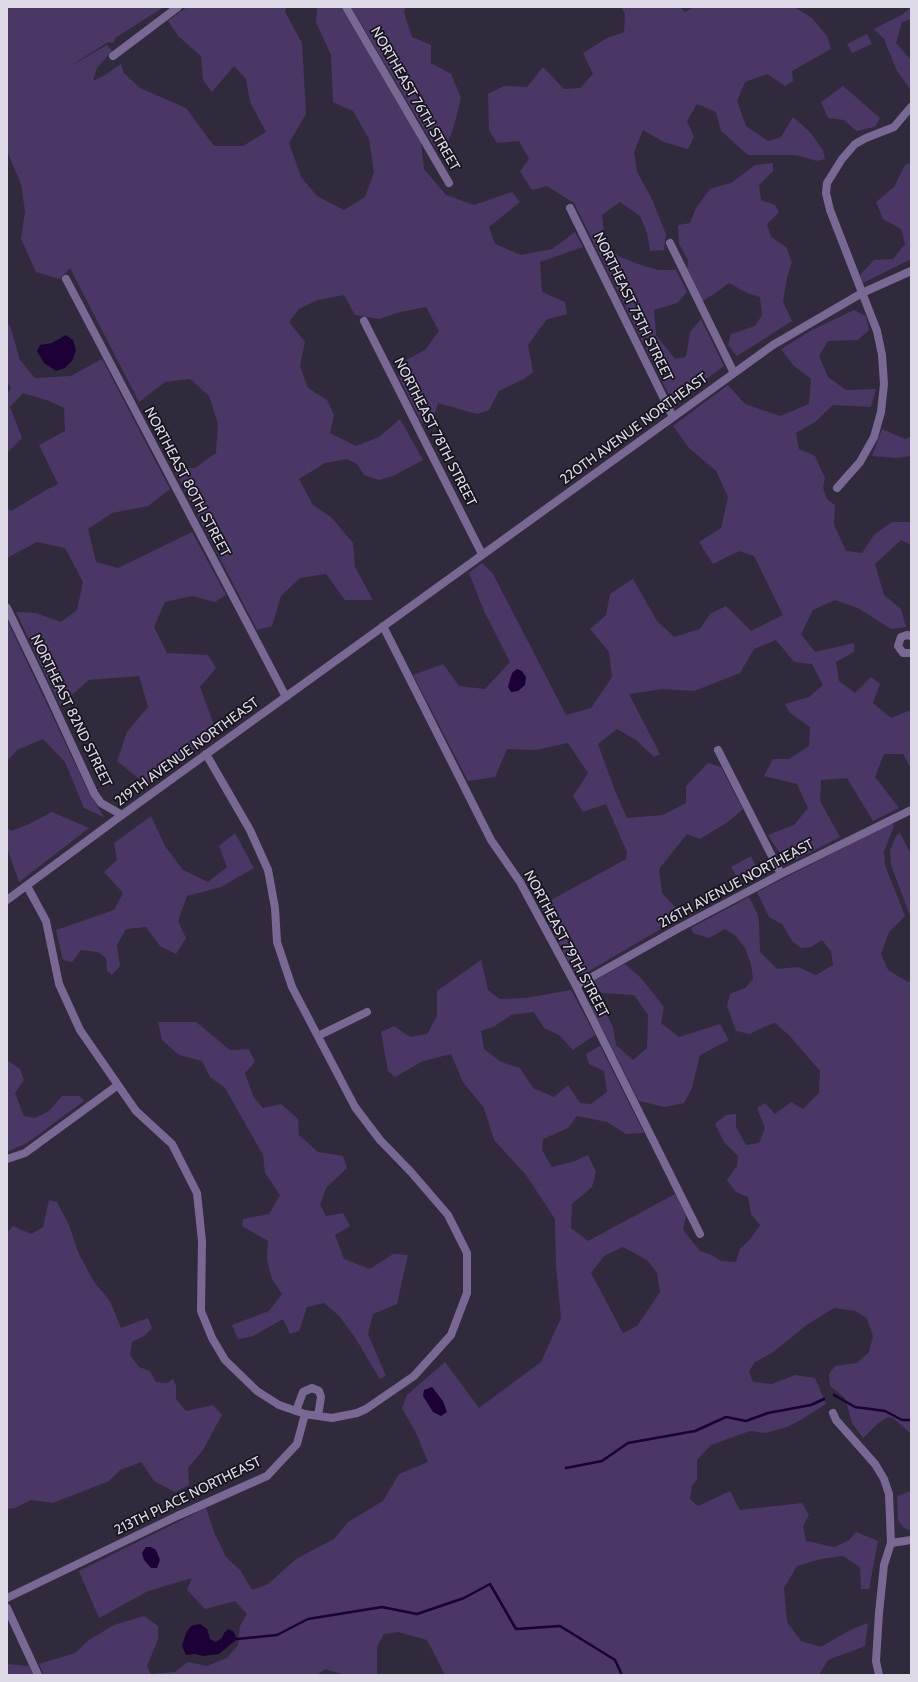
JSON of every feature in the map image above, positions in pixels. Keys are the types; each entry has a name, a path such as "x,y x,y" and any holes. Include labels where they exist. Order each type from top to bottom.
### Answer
{"street":[{"path":"113,56 178,7"},
{"name":"NORTHEAST 76TH STREET","path":"346,7 449,183"},
{"path":"837,488 860,462 874,436 881,412 884,384 877,331 830,210 826,193 827,183 834,171 855,144 894,127 911,108"},
{"name":"NORTHEAST 75TH STREET","path":"570,208 673,417"},
{"path":"670,243 734,373"},
{"name":"220TH AVENUE NORTHEAST","path":"383,626 773,345 862,294 911,271"},
{"name":"NORTHEAST 80TH STREET","path":"66,279 286,697"},
{"name":"NORTHEAST 78TH STREET","path":"364,321 482,554"},
{"name":"NORTHEAST 82ND STREET","path":"7,608 48,691 94,792 101,803 122,815"},
{"name":"219TH AVENUE NORTHEAST","path":"7,900 383,626"},
{"name":"NORTHEAST 79TH STREET","path":"383,626 491,840 520,882 576,986 700,1234"},
{"path":"911,636 907,635 901,637 898,646 903,653 911,653"},
{"path":"718,750 781,874"},
{"path":"26,886 46,922 59,984 77,1023 136,1112 172,1144 197,1193 202,1241 201,1311 212,1338 225,1360 257,1391 279,1406 305,1414 332,1418 346,1416 366,1409 414,1376 451,1335 467,1293 468,1253 448,1215 412,1172 380,1140 355,1107 292,987 277,942 275,908 268,870 250,830 206,754"},
{"name":"216TH AVENUE NORTHEAST","path":"576,986 679,928 781,874 911,810"},
{"path":"318,1036 367,1012"},
{"path":"7,1159 25,1153 118,1085"},
{"path":"296,1411 303,1392 312,1388 318,1391 322,1397 318,1416"},
{"path":"833,1413 836,1420 875,1464 884,1480 889,1494 891,1543 884,1565 879,1612 876,1661 879,1675"},
{"name":"213TH PLACE NORTHEAST","path":"7,1598 177,1516 267,1476 297,1444 305,1414"},
{"path":"891,1543 911,1540"},
{"path":"7,1608 38,1675"}],"shaded area":[{"path":"7,7 164,7 115,38 114,43 108,42 69,67 107,45 112,51 97,68 93,81 121,64 124,73 140,88 186,108 214,146 243,146 266,132 250,102 246,79 234,66 212,92 203,80 201,56 179,37 168,21 187,7 286,7 285,12 302,43 306,114 289,143 301,177 317,196 344,210 365,197 374,172 369,139 353,111 333,102 331,55 316,22 317,7 341,7 421,143 424,169 446,195 474,205 512,192 520,202 489,227 495,244 521,255 552,249 575,232 583,247 540,262 542,292 565,302 567,314 547,319 528,345 533,372 524,379 499,391 489,410 477,414 438,403 432,423 422,423 398,375 404,361 425,350 439,331 426,307 400,312 379,319 355,315 344,295 318,300 299,309 289,322 305,342 300,366 308,388 327,400 334,415 330,433 356,446 379,437 400,419 423,460 393,476 379,480 364,475 357,464 347,459 325,463 299,479 313,505 331,517 353,543 355,567 373,600 345,600 326,574 300,578 281,596 272,626 257,630 174,469 195,468 216,453 218,424 209,396 190,379 165,382 139,402 70,268 60,279 36,272 21,239 25,211 21,184 7,151"},
{"path":"351,7 406,7 404,12 412,37 431,45 431,63 451,74 461,98 454,126 446,147 436,149"},
{"path":"621,7 680,7 685,12 694,7 794,7 812,18 827,36 831,49 792,71 793,81 785,86 767,74 745,82 737,101 746,126 768,141 781,137 793,117 810,132 823,150 825,159 817,161 796,155 748,155 721,131 716,112 697,104 687,121 694,137 688,149 664,142 643,130 634,152 637,172 651,197 666,234 664,250 650,251 647,233 640,216 620,202 602,215 605,240 618,256 658,270 676,270 687,292 677,303 654,310 656,335 675,359 686,357 690,332 701,319 724,366 673,403 574,203 547,186 532,190 520,171 529,159 519,141 497,143 489,130 488,94 504,86 527,87 543,67 564,89 580,88 593,74 583,53 607,38 624,32 625,14"},
{"path":"911,7 911,19 902,22 896,43 911,60 911,90 897,71 884,39 874,29 903,14"},
{"path":"867,34 872,44 852,53 847,44"},
{"path":"843,86 880,118 875,127 856,131 844,120 828,118 821,102"},
{"path":"773,163 773,171 759,185 761,200 775,205 779,212 767,224 771,237 786,247 792,262 787,277 783,302 792,321 737,356 728,345 731,334 755,326 762,315 760,297 747,293 729,283 702,301 687,270 688,260 679,244 678,225 690,223 696,208 710,189 731,183 755,165"},
{"path":"911,163 911,259 863,283 860,275 874,260 893,259 905,244 901,229 883,219 876,202 894,187 905,165"},
{"path":"854,310 866,316 869,330 858,340 828,341 819,356 828,377 846,390 876,389 871,407 833,405 815,422 796,433 799,449 815,456 825,478 823,488 827,499 835,505 834,525 846,551 862,553 874,535 892,522 911,522 911,545 901,540 875,564 884,595 901,609 906,627 891,629 858,608 835,600 813,610 801,634 815,652 854,643 854,652 836,662 839,681 855,693 871,677 880,684 873,703 891,718 911,710 911,769 903,754 884,754 875,777 899,808 873,821 847,778 821,780 820,801 840,837 795,860 781,855 768,835 794,825 808,808 797,784 764,776 773,759 789,759 809,746 810,727 790,713 785,704 809,697 823,685 812,664 794,662 776,640 754,649 740,673 694,691 662,689 629,694 660,754 654,757 636,740 617,729 598,744 615,791 627,818 663,815 686,803 686,786 708,763 721,767 743,809 728,822 700,839 687,834 659,869 662,893 683,916 584,974 574,972 540,906 626,859 627,852 606,804 583,812 573,796 588,773 568,743 536,750 507,749 495,777 468,781 413,675 443,664 459,686 485,689 510,662 484,611 469,573 482,563 493,574 566,715 591,708 612,677 609,652 590,629 606,615 610,594 633,579 657,621 674,637 700,629 710,614 726,606 751,631 783,615 754,556 739,551 713,564 699,542 721,528 728,497 716,471 689,448 673,426 728,385 745,404 780,416 809,404 811,379 793,365 781,349 812,330"},
{"path":"7,323 10,326 20,360 35,378 71,376 102,359 170,489 148,506 112,513 88,529 96,562 118,568 192,532 226,595 215,602 192,596 165,602 154,627 167,653 208,655 216,668 200,687 217,733 147,785 117,761 127,732 148,707 139,676 89,680 60,705 16,612 36,613 61,622 77,610 83,582 65,548 37,542 7,558 7,508 11,511 58,484 39,445 65,431 64,408 49,401 23,393 10,407 22,438 7,453 7,394 11,388 7,382"},
{"path":"66,335 73,340 76,350 72,361 65,368 56,371 44,363 37,351 40,345 52,343"},
{"path":"882,429 905,439 911,437 911,456 896,458 872,456"},
{"path":"7,620 87,789 104,817 84,808 65,762 43,739 17,750 7,761"},
{"path":"517,669 522,671 526,677 525,685 518,691 511,692 508,687 512,673"},
{"path":"52,812 89,828 19,882 7,848 7,828 11,831 29,824"},
{"path":"151,816 165,846 183,870 208,882 227,867 219,846 235,833 254,868 221,887 187,896 178,921 186,938 176,954 160,946 146,927 126,929 117,945 120,966 112,975 107,971 106,958 98,952 81,950 72,962 63,960 56,930 114,910 123,893 104,872 117,860 114,843"},
{"path":"892,823 894,826 884,852 885,865 905,916 889,932 881,954 888,970 908,982 911,981 911,1434 893,1418 888,1417 877,1424 863,1438 852,1423 845,1398 830,1386 829,1374 835,1366 857,1363 869,1352 873,1336 867,1318 855,1311 834,1308 808,1324 772,1353 755,1362 749,1371 753,1382 772,1384 795,1375 815,1378 826,1404 787,1427 766,1433 750,1431 711,1445 697,1460 697,1479 692,1486 690,1499 698,1506 730,1491 740,1510 802,1503 809,1515 803,1526 806,1541 834,1547 848,1541 856,1532 878,1541 869,1589 861,1589 860,1567 843,1556 821,1559 797,1566 784,1588 787,1622 801,1641 821,1647 850,1630 868,1623 865,1646 828,1660 819,1675 445,1675 427,1640 398,1632 384,1634 377,1647 377,1675 345,1675 325,1669 317,1675 44,1675 39,1664 75,1653 89,1640 114,1625 144,1616 158,1626 158,1639 147,1666 151,1674 175,1672 188,1662 207,1666 227,1658 238,1645 240,1626 247,1614 235,1601 205,1609 187,1590 192,1578 148,1591 99,1618 79,1571 206,1508 214,1532 226,1557 240,1570 252,1590 268,1584 296,1559 334,1539 348,1522 383,1501 399,1474 428,1462 416,1433 402,1408 407,1395 445,1362 479,1408 541,1362 561,1318 556,1266 555,1219 526,1175 494,1140 484,1108 463,1082 451,1054 423,1061 395,1077 388,1071 381,1032 394,1026 410,1037 427,1034 437,1016 437,991 481,960 488,990 500,999 526,998 571,990 595,1035 573,1050 559,1035 544,1028 534,1012 511,1015 495,1026 481,1031 484,1049 501,1062 520,1068 533,1088 554,1097 568,1085 580,1103 591,1104 607,1092 604,1071 589,1064 586,1054 600,1046 644,1133 626,1134 607,1122 577,1116 568,1128 543,1139 542,1150 552,1167 575,1161 588,1155 596,1172 592,1187 572,1204 571,1228 588,1241 675,1194 686,1215 683,1230 700,1251 712,1255 721,1261 736,1262 740,1249 751,1238 760,1225 751,1214 748,1197 736,1192 727,1180 737,1166 738,1156 724,1142 715,1124 726,1115 736,1114 736,1127 746,1145 759,1143 765,1128 757,1108 765,1103 775,1114 791,1102 803,1109 819,1093 820,1071 789,1035 775,1023 750,1034 736,1031 727,1006 730,994 745,988 753,979 751,964 745,948 736,936 725,929 709,938 693,933 691,928 749,897 757,913 759,922 760,952 777,969 798,967 816,975 833,965 831,951 822,940 811,947 801,948 792,941 782,924 769,917 757,892","holes":["623,1247 647,1260 657,1273 660,1292 637,1326 623,1333 591,1273 604,1256"]},
{"path":"900,833 911,854 911,918 891,865 890,851 896,836"},
{"path":"751,856 756,867 737,877 731,867"},
{"path":"625,964 641,978 664,1007 661,1023 679,1037 720,1024 729,1040 700,1055 692,1088 684,1103 665,1107 639,1101 590,1005 605,1011 613,1027 616,1045 633,1060 647,1048 648,1015 634,995 602,993 590,983"},
{"path":"158,1022 196,1022 230,1050 249,1049 255,1062 245,1073 253,1096 263,1108 281,1104 298,1119 299,1135 318,1152 343,1156 347,1168 326,1188 320,1205 326,1216 343,1213 350,1226 335,1235 344,1259 370,1269 393,1254 408,1255 397,1304 373,1314 368,1334 386,1376 380,1379 354,1336 339,1316 324,1303 307,1307 299,1331 290,1334 283,1319 253,1336 238,1339 232,1325 269,1311 282,1294 272,1279 267,1260 268,1241 242,1226 243,1219 269,1214 280,1195 265,1173 263,1155 225,1088 210,1077 202,1061 179,1055 162,1040"},
{"path":"7,1060 20,1069 24,1080 15,1093 24,1116 35,1118 49,1111 62,1096 79,1096 84,1101 27,1143 7,1152"},
{"path":"49,1200 57,1202 69,1225 78,1252 94,1282 110,1301 121,1328 148,1318 152,1328 144,1336 132,1342 130,1355 139,1367 150,1371 156,1382 167,1383 173,1379 176,1386 176,1399 186,1411 213,1405 222,1415 203,1450 188,1468 189,1485 175,1492 154,1481 141,1462 120,1470 109,1481 53,1503 31,1500 15,1508 7,1509 7,1233 13,1226 31,1234 43,1227"},
{"path":"432,1387 443,1401 447,1412 441,1416 433,1412 423,1396 424,1390"},
{"path":"911,1491 911,1531 904,1528 898,1520 897,1496"},
{"path":"146,1547 151,1547 156,1550 160,1560 157,1568 151,1568 144,1560 142,1553"},
{"path":"200,1624 207,1629 210,1639 216,1642 222,1638 228,1629 233,1631 237,1639 219,1654 203,1656 195,1654 186,1655 182,1646 186,1633 191,1626"},
{"path":"7,1664 29,1666 33,1675 7,1675"}],"waterway":[{"path":"834,1395 855,1407 885,1411 902,1420 911,1420"},
{"path":"566,1468 602,1461 628,1443 695,1431 726,1417 746,1421 768,1413 811,1405 824,1399"},
{"path":"237,1639 277,1635 308,1619 382,1607 417,1614 464,1598 490,1584 516,1629 560,1626 615,1660 622,1675"}]}
